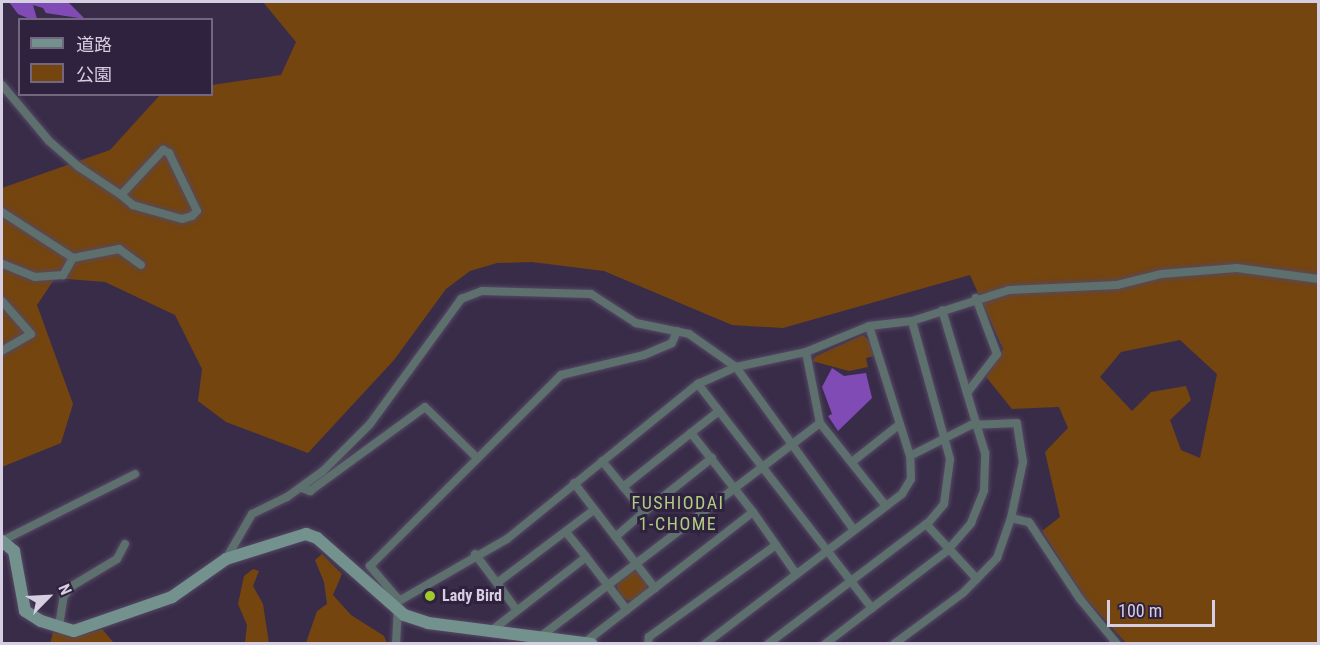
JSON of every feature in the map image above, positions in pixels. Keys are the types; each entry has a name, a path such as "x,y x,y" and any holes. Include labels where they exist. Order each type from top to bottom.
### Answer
{"street":[{"path":"2,85 49,141 79,167 133,205 182,219 197,211 169,153 163,150 121,195"},
{"path":"2,212 73,258 118,249 141,265"},
{"path":"2,264 35,277 63,275 73,258"},
{"path":"396,605 475,554 507,539 698,384 736,367 806,352 869,326 912,321 976,298 1009,290 1117,285 1161,274 1237,268 1318,279"},
{"path":"226,559 252,514 302,488 370,424 461,299 482,291 591,294 636,323 689,334 736,367 790,445 823,484 854,530"},
{"path":"966,393 997,354 976,298"},
{"path":"2,301 31,334 2,351"},
{"path":"825,644 947,551 971,523 984,490 985,453 942,310"},
{"path":"768,644 926,524 944,504 950,459 912,321"},
{"path":"705,644 902,494 911,479 910,456 869,326"},
{"path":"396,644 396,605 370,567 476,457 561,375 644,355 672,343 677,331"},
{"path":"806,352 820,423 886,506"},
{"path":"698,384 872,608"},
{"path":"302,488 310,491 425,407 476,457"},
{"path":"623,487 719,411"},
{"path":"535,639 760,466 820,423"},
{"path":"894,644 977,579 997,558 1011,518 1023,462 1017,423 976,425 910,456"},
{"path":"852,462 900,424"},
{"path":"691,433 735,486 796,574"},
{"path":"615,537 712,458"},
{"path":"602,461 644,512"},
{"path":"135,474 2,541 14,551 25,611 74,631 172,597 226,559 306,534 317,538 396,605 428,623 535,639 592,644"},
{"path":"574,483 655,588"},
{"path":"497,583 594,510"},
{"path":"584,643 753,513"},
{"path":"1011,518 1029,522 1080,599 1118,644"},
{"path":"926,524 947,551 977,579"},
{"path":"566,532 627,610"},
{"path":"58,626 64,596 72,586 117,559 125,544"},
{"path":"648,644 649,638 776,545"},
{"path":"475,554 517,610"},
{"path":"491,631 586,557"}],"green space":[{"path":"263,2 1318,2 1318,643 1126,643 1084,597 1042,531 1060,517 1045,452 1068,428 1059,407 1012,409 986,377 1003,349 970,275 783,328 732,325 604,271 532,262 497,263 470,271 446,289 394,360 308,453 226,422 198,401 202,369 175,315 105,282 55,278 37,305 73,404 61,443 2,467 2,188 110,150 159,96 213,96 213,85 281,75 296,42","holes":["1180,340 1217,374 1200,458 1181,450 1170,420 1191,400 1186,386 1151,392 1132,411 1100,377 1121,352"]},
{"path":"863,335 869,340 874,356 866,358 868,367 849,371 812,361 816,356"},
{"path":"322,554 342,574 333,595 351,615 384,636 387,643 306,643 317,611 327,604 324,582 315,560"},
{"path":"253,569 259,571 253,586 263,604 269,643 245,643 247,625 238,604 244,576"},
{"path":"632,571 642,576 647,586 642,596 632,601 622,596 617,586 622,576"},
{"path":"102,629 114,643 50,644 53,632 78,636"}],"shaded area":[{"path":"9,2 68,2 84,18 46,13 43,8 33,5 37,18 28,18 18,14"},
{"path":"832,368 844,376 866,373 872,398 838,431 828,416 832,414 822,387"}],"place":[{"name":"Lady Bird","path":"430,596"}],"district":[{"name":"FUSHIODAI 1-CHOME","path":"678,514"}]}
